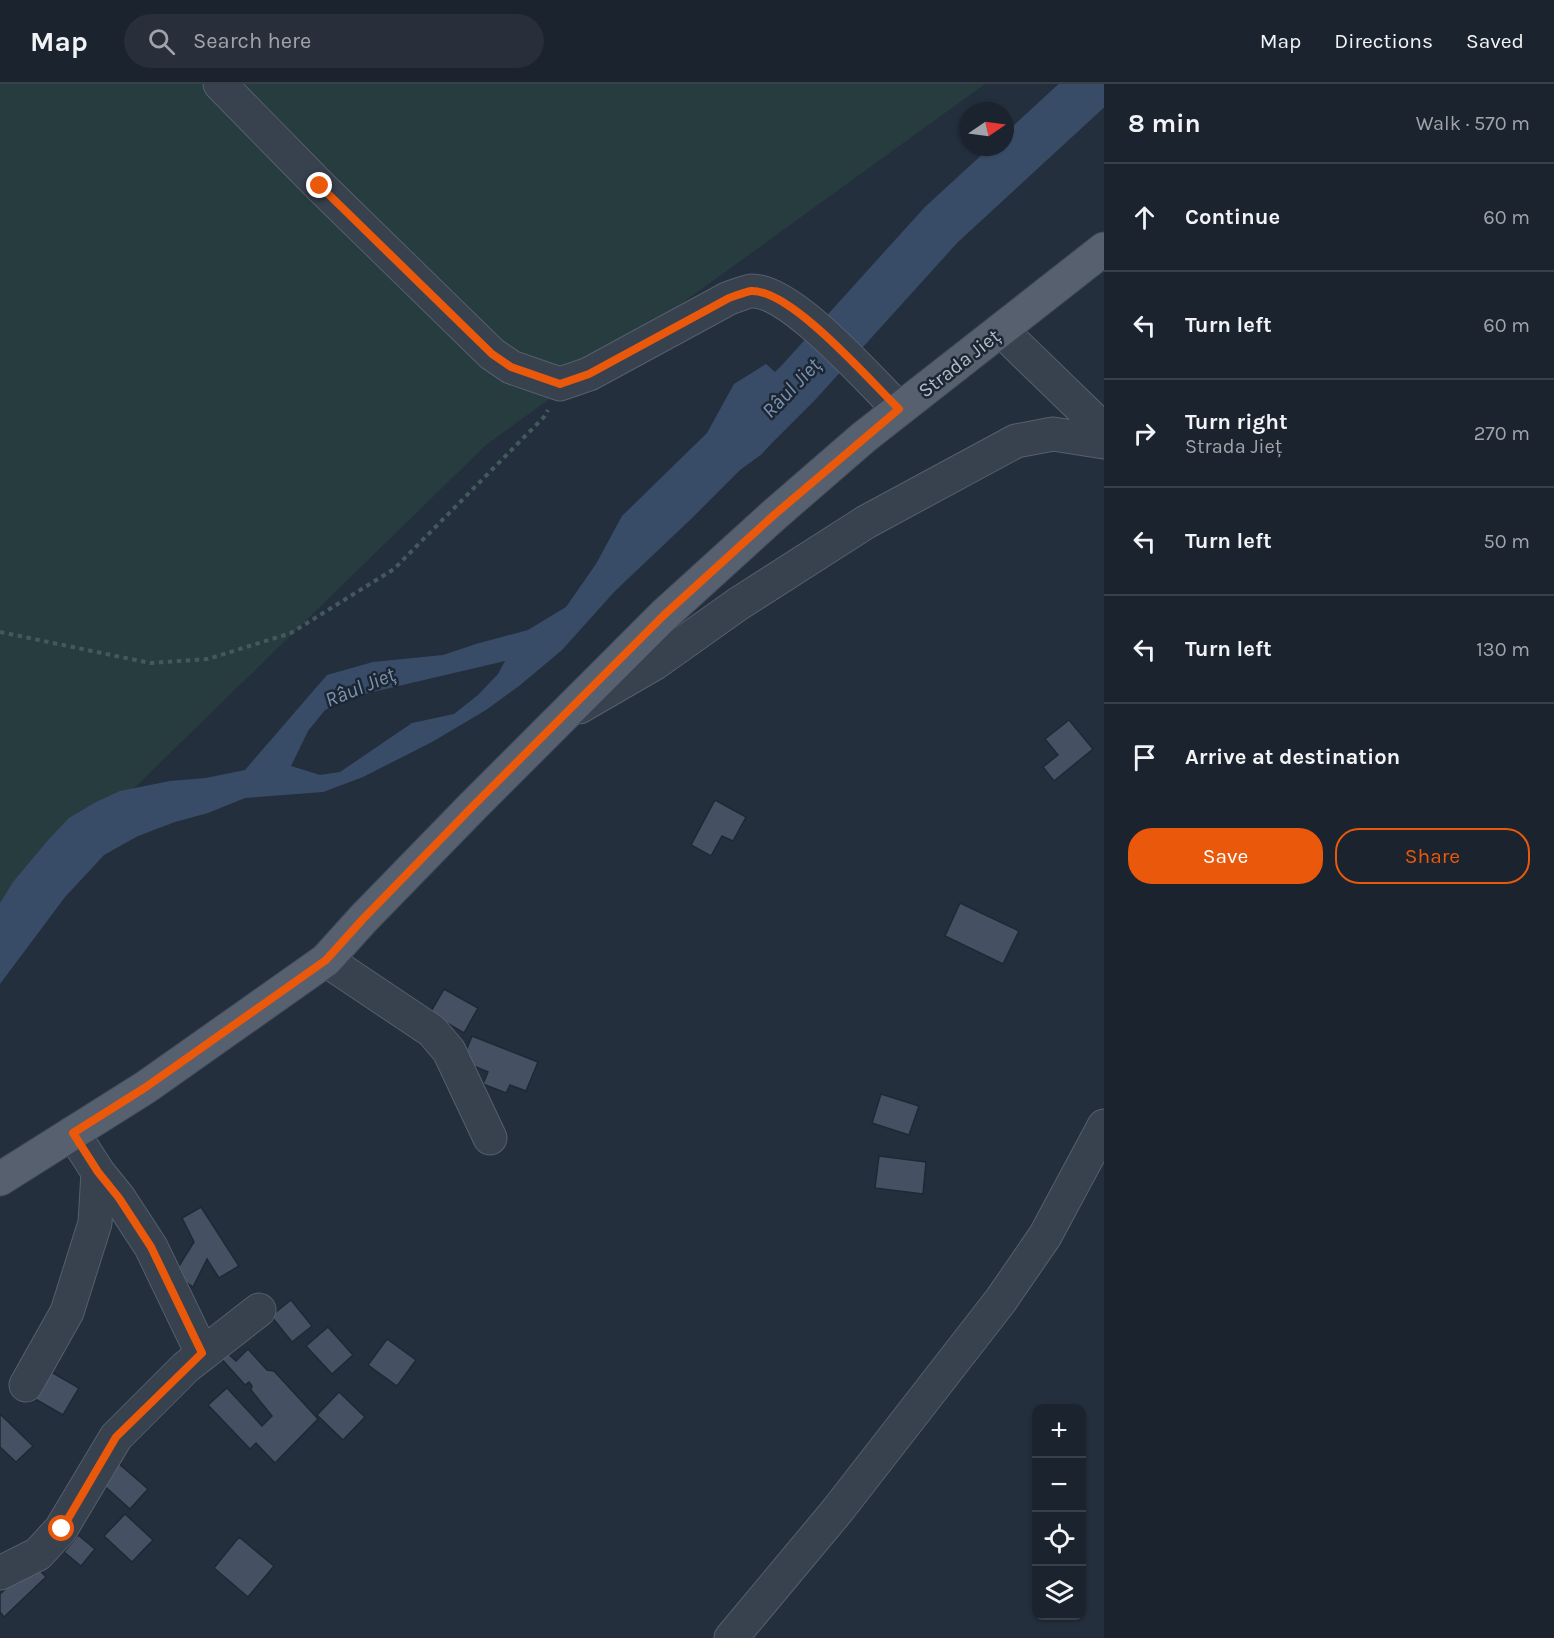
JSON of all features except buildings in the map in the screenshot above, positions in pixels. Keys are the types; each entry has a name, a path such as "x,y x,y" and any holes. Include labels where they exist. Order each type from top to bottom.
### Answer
{"main road":[{"name":"Strada Jieț","path":"0,1179 146,1087 326,960 433,847 672,607 774,515 899,409 1104,249"}],"street":[{"path":"220,84 320,186 492,354 511,367 560,384 589,374 729,298 752,291 780,299 807,318 899,409"},
{"path":"1001,330 1104,430"},
{"path":"565,715 655,663 738,604 866,522 1017,441 1053,434 1104,442"},
{"path":"326,960 432,1031 449,1051 490,1137"},
{"path":"730,1638 837,1511 1001,1300 1046,1236 1104,1126"},
{"path":"73,1133 151,1247 202,1353"},
{"path":"26,1385 67,1312 80,1274 95,1223 98,1172"},
{"path":"0,1572 38,1554 62,1529 116,1437 202,1353 259,1310"}],"path":[{"path":"0,632 150,663 208,659 291,633 394,569 544,417 560,384"}],"green space":[{"path":"0,84 985,84 486,445 0,917"}],"water":[{"path":"766,364 807,400 762,454 740,470 615,591 562,650 519,686 486,710 432,742 363,777 323,792 245,798 138,836 104,855 65,897 0,984 0,903 13,882 69,818 120,791 245,770 327,675 373,662 443,655 528,630 566,607 596,564 622,516 707,433 734,384","holes":["505,661 498,674 478,695 454,714 412,723 340,772 320,775 291,766 308,731 325,710 360,695"]}],"waterway":[{"name":"Râul Jieț","path":"746,435 799,382 941,225 1094,84"}],"route":[{"path":"62,1529 116,1437 202,1353 151,1247 73,1133 146,1087 326,960 472,807 664,615 774,515 899,409 807,318 780,299 752,291 729,298 589,374 560,384 511,367 492,354 320,186"}]}
